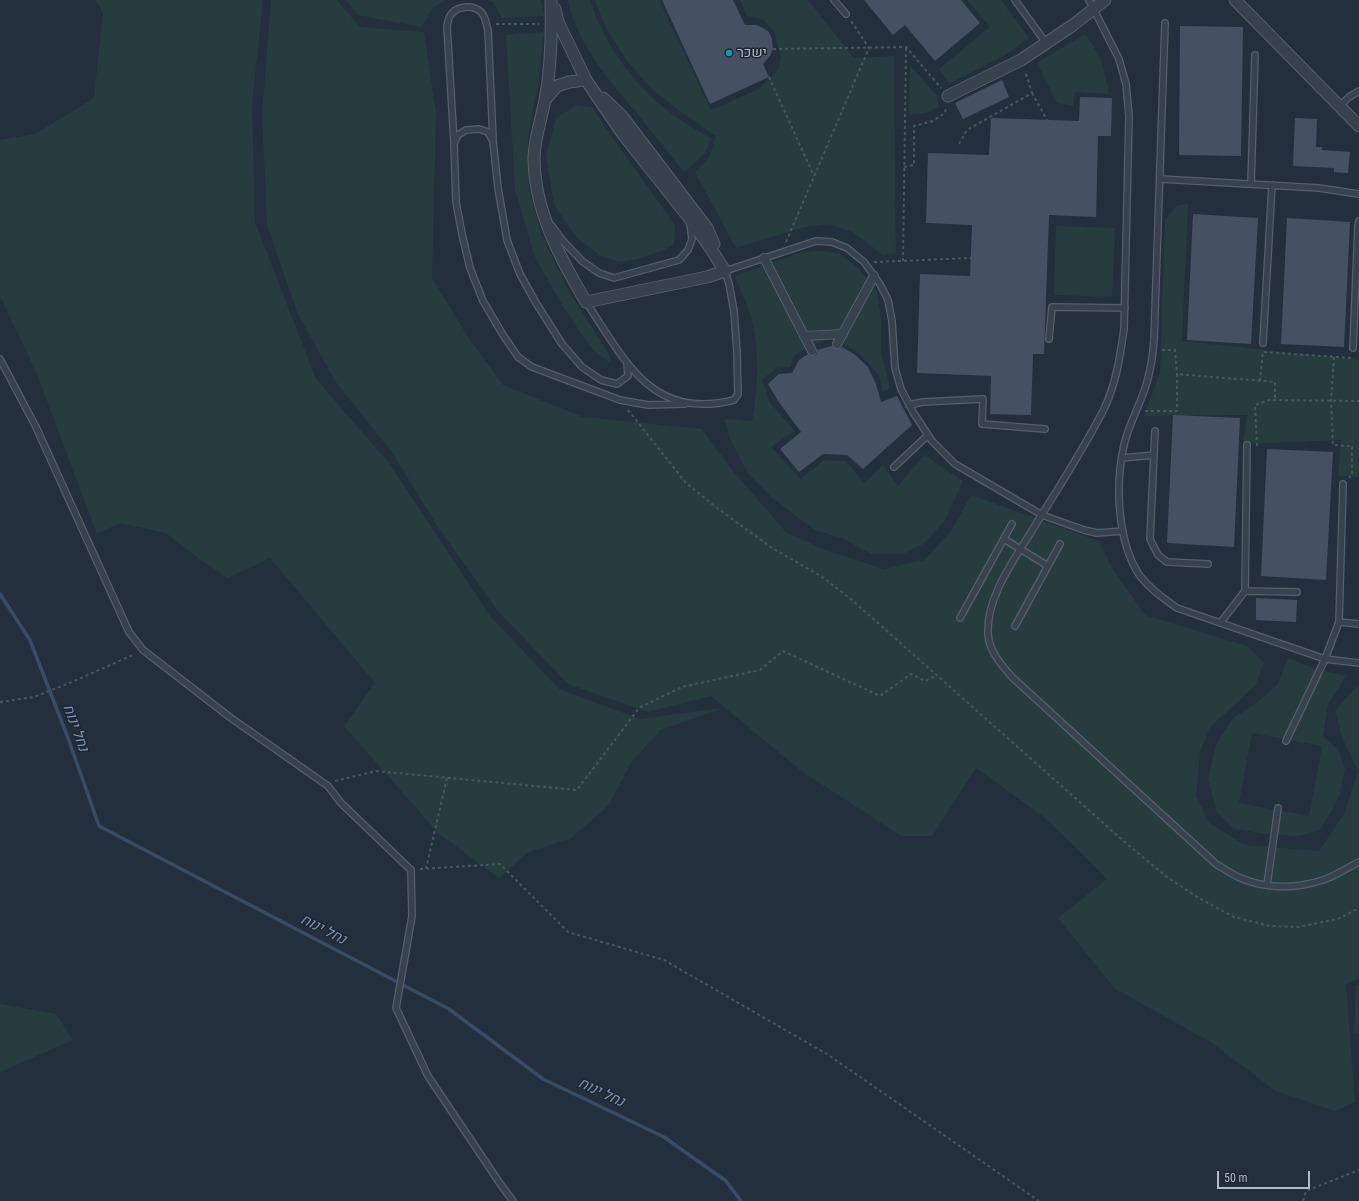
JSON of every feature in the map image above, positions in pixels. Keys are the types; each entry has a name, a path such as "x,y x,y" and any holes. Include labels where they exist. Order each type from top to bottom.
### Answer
{"street":[{"path":"552,0 552,24 545,100 536,134 534,158 536,182 543,215 547,226 570,275 586,302 707,277 725,271"},
{"path":"552,0 558,22 586,80 622,133 690,219 725,271"},
{"path":"948,96 1021,60 1046,43 1092,5 1105,0"},
{"path":"1235,0 1359,126"},
{"path":"545,100 557,86 569,82 586,80"},
{"path":"593,90 609,102 621,115 706,228 725,271"},
{"path":"764,258 812,351"},
{"path":"837,344 874,276"},
{"path":"804,336 843,334"}],"lane":[{"path":"834,0 846,14"},
{"path":"1015,0 1046,43"},
{"path":"1092,5 1119,59 1126,84 1129,116 1124,329 1120,356 1114,382 1103,410 998,587 989,620 988,635 1000,664 1216,864 1238,877 1267,885 1283,887 1305,885 1324,879 1359,862"},
{"path":"627,362 628,376 617,384 601,380 582,368 562,344 536,303 520,274 508,240 498,188 493,141 486,24 482,13 476,9 469,7 454,11 449,17 447,26 456,202 470,268 483,301 518,357 532,367 620,400 648,405 720,403 734,400 738,394 737,354 734,311 725,271 816,241 832,242 847,248 864,262 880,284 888,300 892,321 895,368 901,389 909,405 932,441 955,464 1042,515 1097,533 1123,531"},
{"path":"1166,23 1152,363 1124,446 1120,472 1120,503 1123,531 1129,554 1140,575 1155,593 1177,608 1325,659 1359,663"},
{"path":"1251,184 1255,55"},
{"path":"1340,106 1349,97 1359,91"},
{"path":"454,144 458,135 466,130 479,129 488,132 493,141"},
{"path":"1160,179 1319,188 1359,194"},
{"path":"1264,343 1272,185"},
{"path":"543,215 563,242 582,261 599,273 614,278 679,260 688,250 692,239 690,219"},
{"path":"1353,348 1359,221"},
{"path":"586,302 634,373 654,390 669,398 690,404"},
{"path":"1049,339 1052,307 1124,308"},
{"path":"0,359 36,426 129,632 143,650 231,718 328,786 341,803 410,870 412,916 396,1008 428,1076 513,1201"},
{"path":"909,405 923,402 983,399 982,424 1045,429"},
{"path":"1155,431 1150,538 1158,555 1167,562 1208,564"},
{"path":"894,466 928,435"},
{"path":"1221,622 1246,591 1247,445"},
{"path":"1122,458 1154,455"},
{"path":"1286,741 1325,659 1339,622 1343,484"},
{"path":"960,618 1012,524"},
{"path":"1004,539 1048,566"},
{"path":"1015,626 1060,544"},
{"path":"1246,591 1297,592"},
{"path":"1339,622 1359,624"},
{"path":"1267,885 1278,808"}],"path":[{"path":"846,14 869,48"},
{"path":"486,24 552,24"},
{"path":"773,49 906,47"},
{"path":"904,167 914,165 914,126 934,121 945,113 948,96 906,47"},
{"path":"903,261 906,47"},
{"path":"782,252 869,48"},
{"path":"1021,60 1032,93 1047,120"},
{"path":"768,77 814,176"},
{"path":"959,144 967,130 1032,93"},
{"path":"864,262 971,258"},
{"path":"1260,381 1264,343"},
{"path":"1263,352 1354,358 1353,348"},
{"path":"1135,411 1177,410 1175,350 1153,350"},
{"path":"1334,357 1331,400 1333,445 1352,446 1352,475 1343,484"},
{"path":"1177,374 1275,382 1275,400"},
{"path":"620,400 686,483 717,508 772,548 828,580 1127,844 1167,877 1197,897 1234,917 1270,926 1298,927 1338,919 1359,908"},
{"path":"1247,445 1258,445 1255,405 1269,400 1359,401"},
{"path":"0,702 34,697 72,682 143,650"},
{"path":"328,786 332,782 376,771 577,790 639,708 682,687 760,670 783,651 880,696 911,674 925,680 937,675"},
{"path":"426,869 446,778"},
{"path":"410,870 500,864 568,932 664,960 827,1054 1039,1201"},
{"path":"1304,1201 1306,1191 1359,1170"}],"green space":[{"path":"96,0 263,0 252,104 255,222 316,379 389,463 490,616 559,689 640,719 723,708 661,730 632,761 609,805 571,838 527,853 499,878 438,833 344,726 375,683 270,558 228,578 195,556 166,533 120,523 97,534 37,374 0,296 0,140 35,134 94,98 103,13"},
{"path":"271,0 337,0 360,27 424,32 436,113 432,278 468,337 503,385 583,417 702,429 732,470 786,532 825,550 884,569 924,560 952,530 971,495 1099,541 1112,568 1145,615 1247,646 1264,663 1255,686 1210,727 1200,752 1196,796 1209,823 1245,845 1319,851 1344,814 1358,771 1342,737 1335,711 1359,683 1359,979 1346,984 1355,1102 1335,1111 1276,1091 1212,1043 1114,988 1058,918 1107,879 1045,818 976,768 932,836 901,836 800,770 711,696 648,712 568,684 497,610 438,527 391,451 335,381 297,312 267,225 262,115"},
{"path":"346,0 446,0 432,9 422,27 358,15"},
{"path":"488,0 541,0 544,16 502,18 493,2"},
{"path":"568,0 590,0 599,23 610,44 622,63 637,81 653,98 671,113 711,138 705,153 684,172 595,60 578,31"},
{"path":"595,0 659,0 711,110 759,89 778,70 781,57 774,31 764,20 747,16 740,0 808,0 854,58 894,56 896,253 883,255 853,232 829,224 804,227 736,248 695,172 709,158 716,136 652,89 627,61 605,26"},
{"path":"967,0 1001,0 1029,38 1005,55 949,84 939,69 990,27"},
{"path":"544,32 538,84 528,134 529,191 542,236 567,288 610,356 610,362 598,355 588,344 561,303 535,257 515,190 506,35"},
{"path":"1085,34 1093,45 1103,65 1109,94 1075,92 1073,106 1057,103 1037,63"},
{"path":"910,65 937,96 939,107 926,113 909,115"},
{"path":"576,106 592,107 675,225 674,244 664,250 637,259 619,262 599,255 577,238 554,205 546,156 556,118"},
{"path":"1188,204 1182,341 1359,360 1359,477 1338,476 1341,440 1243,444 1247,415 1144,416 1160,372 1165,220 1176,206"},
{"path":"1056,226 1115,228 1112,297 1054,295"},
{"path":"820,251 839,253 860,270 877,292 881,319 881,352 890,388 883,392 878,374 860,354 832,337 795,354 790,367 777,368 762,379 770,403 795,431 771,447 801,479 824,460 846,461 864,483 883,465 898,486 924,455 963,481 944,522 923,544 903,554 871,554 844,539 815,530 771,497 747,472 731,441 724,419 752,421 756,394 757,351 753,324 735,276 803,252"},
{"path":"1288,658 1316,669 1346,676 1328,704 1323,736 1338,749 1345,768 1340,793 1332,810 1319,831 1296,836 1234,829 1217,812 1208,779 1216,745 1232,719 1256,703 1278,684","holes":["1252,733 1322,746 1309,816 1239,803"]},
{"path":"1356,986 1359,986 1359,1035 1354,1033"},
{"path":"0,1004 56,1014 73,1040 0,1072"}],"building":[{"name":"ישכר","path":"662,0 733,0 745,25 757,25 769,32 772,39 773,49 770,56 763,64 769,77 710,104"},
{"path":"864,0 961,0 980,23 935,61 905,25 893,35"},
{"path":"1180,26 1243,27 1241,156 1179,155"},
{"path":"1002,80 1009,97 963,119 955,103"},
{"path":"1080,97 1112,98 1111,136 1098,136 1096,217 1049,215 1044,354 1033,354 1031,415 990,414 991,376 917,373 920,274 970,276 972,225 926,223 928,153 989,155 991,118 1079,121"},
{"path":"1295,118 1317,119 1316,147 1322,147 1322,150 1350,152 1348,173 1334,172 1334,168 1293,166"},
{"path":"1193,214 1258,218 1251,344 1187,340"},
{"path":"1287,218 1350,222 1344,347 1281,344"},
{"path":"832,346 837,349 842,347 854,354 868,367 876,384 881,402 897,396 912,425 863,469 847,455 823,454 799,472 780,449 801,432 778,401 768,384 779,374 792,373 799,360 808,354 814,356 817,354 817,350"},
{"path":"1173,415 1240,418 1234,547 1167,543"},
{"path":"1267,449 1333,452 1326,580 1261,576"},
{"path":"1256,598 1297,600 1296,622 1256,620"}],"waterway":[{"name":"נחל ינוח","path":"0,594 30,640 68,738 99,826 449,1009 543,1079 664,1137 726,1181 741,1201"}],"place":[{"name":"ישכר","path":"729,53"}]}
